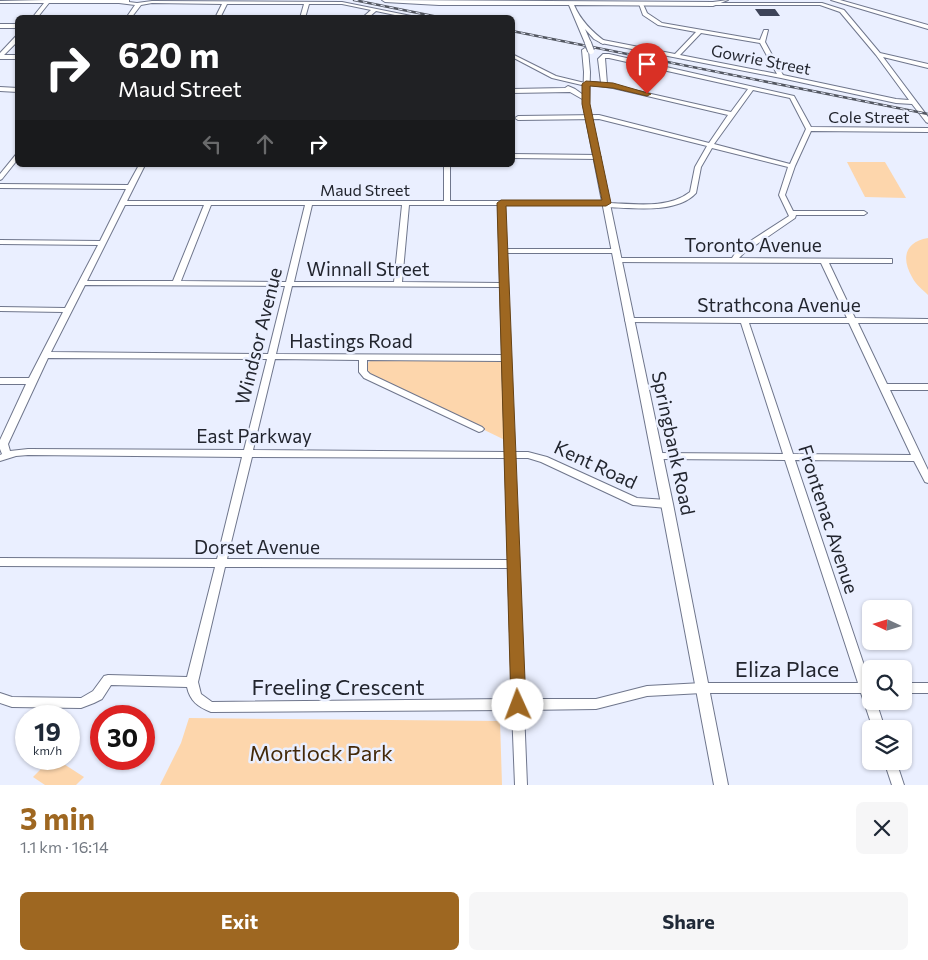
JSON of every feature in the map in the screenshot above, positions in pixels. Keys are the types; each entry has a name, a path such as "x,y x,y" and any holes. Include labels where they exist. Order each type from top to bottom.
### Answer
{"main road":[{"path":"385,0 406,2 556,4 571,2 641,4 654,2 675,4 724,1"},
{"path":"835,0 928,27"},
{"path":"675,4 724,1"},
{"path":"569,12 571,2"},
{"name":"Springbank Road","path":"571,2 588,51 587,72 592,105 589,115"},
{"path":"694,2 712,2"},
{"path":"556,4 564,7 569,12"},
{"name":"Springbank Road","path":"569,12 586,41"},
{"path":"577,19 591,30 597,40 603,42"},
{"path":"586,41 594,35"},
{"name":"Springbank Road","path":"589,84 586,99 589,115 721,785"}],"street":[{"path":"37,15 49,1"},
{"path":"724,1 736,3"},
{"path":"0,2 342,3 405,15"},
{"path":"130,15 137,2"},
{"path":"218,15 225,2"},
{"path":"712,2 820,4 832,6 845,13 928,121"},
{"path":"303,15 307,3"},
{"path":"641,4 646,14 657,23 762,42"},
{"path":"368,15 376,8"},
{"path":"0,26 15,26"},
{"path":"676,56 700,31"},
{"path":"766,31 762,42 781,76"},
{"path":"0,57 15,40"},
{"name":"Gowrie Street","path":"603,42 781,76 928,107"},
{"path":"878,54 928,66"},
{"path":"604,85 601,59 604,56 608,56 792,97 809,129 792,166 782,195 793,217 741,251 734,260"},
{"path":"0,57 15,57"},
{"path":"515,57 554,78 586,99"},
{"path":"554,78 604,85 732,114"},
{"name":"Maud Street","path":"122,203 668,204 690,196 695,188 694,175 709,145 752,87"},
{"path":"0,90 15,90"},
{"path":"515,91 573,90"},
{"path":"518,118 589,115 792,166"},
{"name":"Cole Street","path":"809,129 928,130"},
{"path":"515,156 598,157"},
{"path":"0,178 15,158"},
{"path":"4,457 3,444 32,381 141,167"},
{"path":"447,167 447,203"},
{"path":"0,186 131,187"},
{"path":"176,284 208,203"},
{"name":"Windsor Avenue","path":"192,682 309,203"},
{"path":"398,284 406,203"},
{"path":"501,203 521,785"},
{"path":"791,213 864,213"},
{"path":"0,242 102,243"},
{"path":"502,251 617,255"},
{"name":"Toronto Avenue","path":"617,255 734,260 889,261"},
{"path":"824,261 922,463 928,480"},
{"name":"Winnall Street","path":"82,283 503,285"},
{"path":"0,310 67,312"},
{"path":"0,314 67,312"},
{"name":"Strathcona Avenue","path":"629,320 928,322"},
{"name":"Frontenac Avenue","path":"744,320 862,670"},
{"name":"Hastings Road","path":"45,355 506,358"},
{"path":"363,357 363,372 368,376 479,430"},
{"path":"0,381 32,381"},
{"path":"884,387 928,387"},
{"name":"East Parkway","path":"4,457 28,452 510,454"},
{"name":"Kent Road","path":"510,454 528,454 544,459 636,502 667,504"},
{"path":"657,456 789,457 922,463"},
{"name":"Dorset Avenue","path":"0,562 513,564"},
{"path":"0,698 12,702 81,703 91,700 100,694 108,680 192,682"},
{"name":"Freeling Crescent","path":"192,682 193,692 197,700 211,707 596,704 648,691 702,688"},
{"name":"Eliza Place","path":"702,688 862,688"},
{"path":"912,688 928,688"},
{"path":"893,770 898,785"}],"green space":[{"path":"847,162 885,162 906,198 865,197"},
{"path":"928,238 928,295 913,280 906,257 907,252 914,243"},
{"path":"372,360 505,361 507,441 371,375 366,370 366,364"},
{"name":"Mortlock Park","path":"189,718 500,721 502,785 160,785 181,743"},
{"path":"40,770 73,770 84,777 76,785 45,785 33,777"}],"building":[{"path":"755,9 775,9 780,16 760,16"}],"railway":[{"path":"354,0 428,15"},
{"path":"515,32 928,114"}],"route":[{"path":"518,705 501,203 606,203 586,104 586,84 613,86 647,94"}]}
